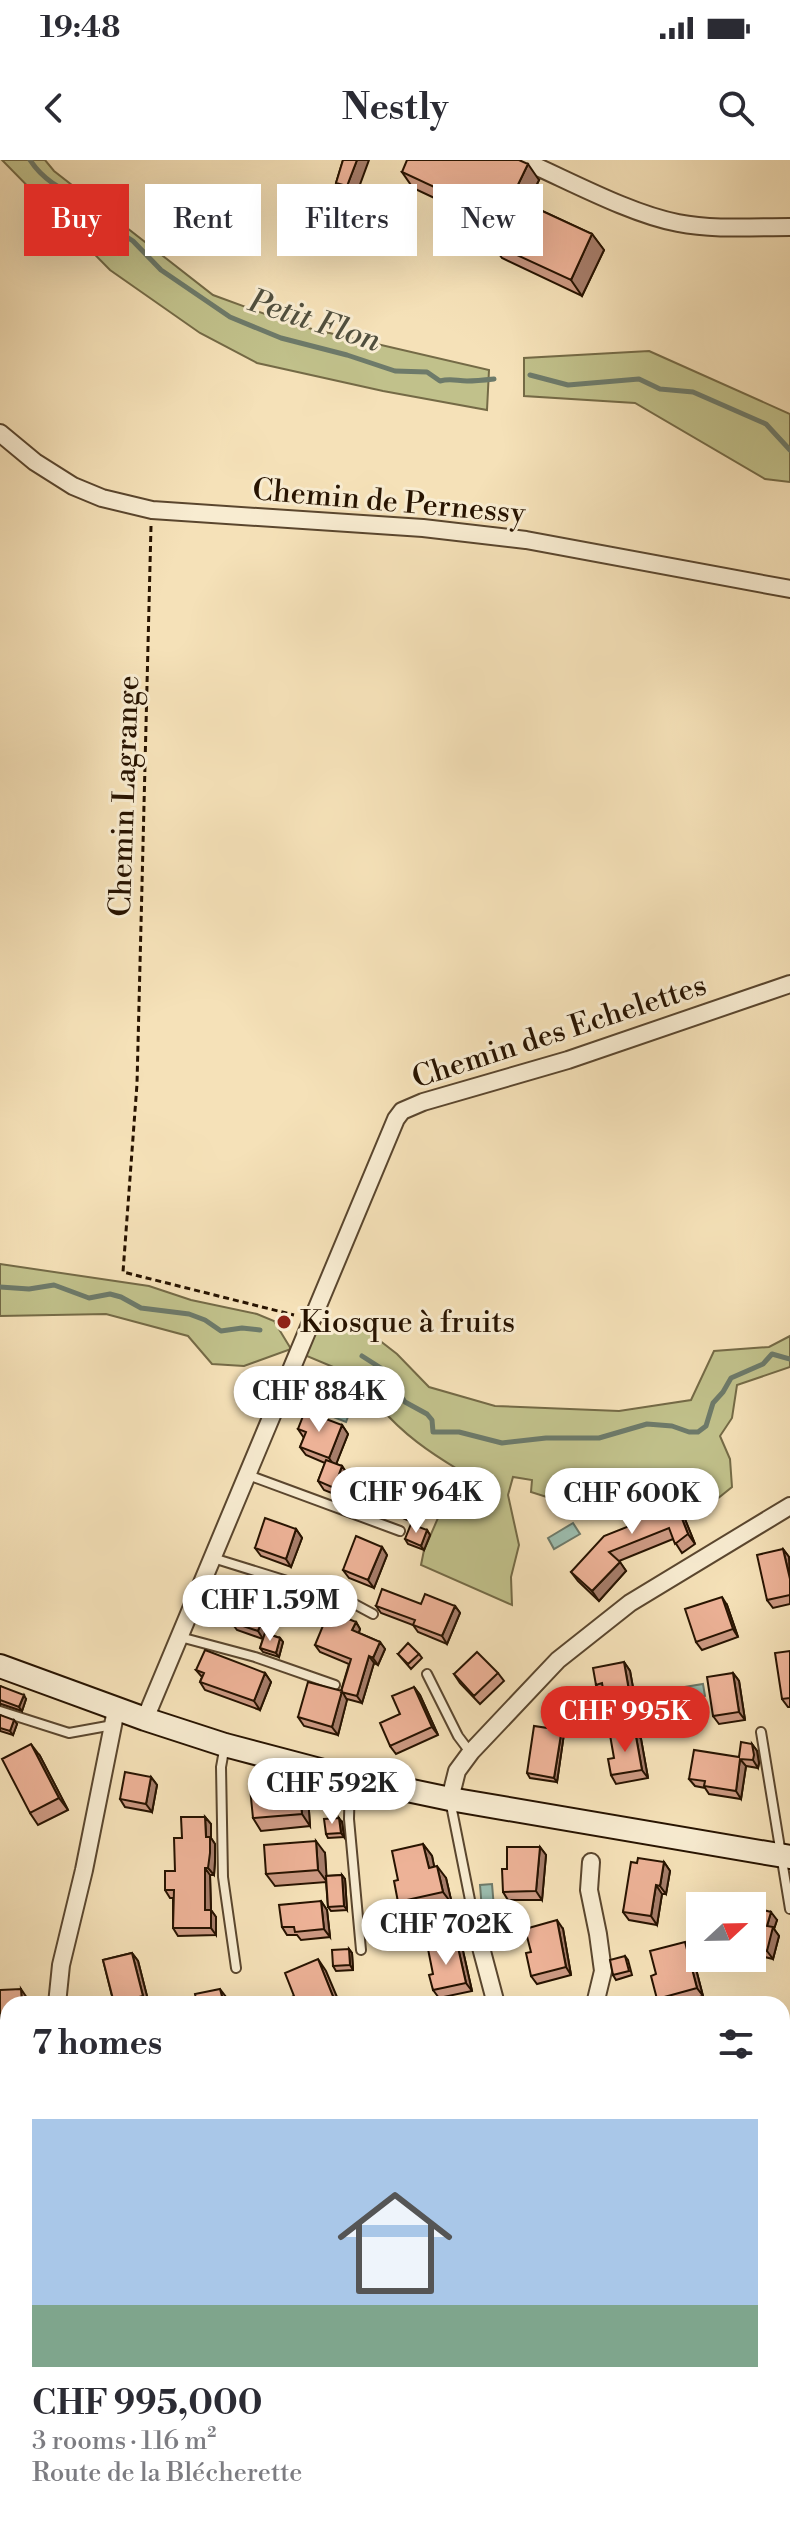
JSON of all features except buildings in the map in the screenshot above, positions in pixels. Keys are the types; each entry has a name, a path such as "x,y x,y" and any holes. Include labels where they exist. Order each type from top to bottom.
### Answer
{"main road":[{"path":"0,1666 114,1718 145,1719 225,1745 350,1778 450,1799 785,1856"}],"street":[{"path":"522,160 674,223 790,227"},
{"name":"Chemin de Pernessy","path":"0,433 35,462 73,486 102,498 152,510 423,528 526,540 790,589"},
{"name":"Chemin des Echelettes","path":"145,1719 396,1119 402,1111 621,1042 790,984"},
{"path":"450,1799 457,1771 471,1752 537,1680 590,1634 660,1584 790,1506"},
{"path":"58,1996 61,1965 84,1870 114,1718"},
{"path":"591,1862 589,1890 603,1971 597,1996"},
{"path":"475,1925 494,1996"}],"lane":[{"path":"248,1475 400,1531"},
{"path":"213,1558 345,1599 373,1614"},
{"path":"180,1637 255,1657 335,1685"},
{"path":"427,1674 458,1736 471,1752"},
{"path":"0,1711 69,1733 114,1718"},
{"path":"761,1732 785,1856 790,1909"},
{"path":"225,1745 221,1782 223,1877 236,1968"},
{"path":"350,1778 349,1819 361,1950"},
{"path":"450,1799 475,1925"}],"path":[{"name":"Chemin Lagrange","path":"152,510 137,1084 123,1272 312,1320"}],"green space":[{"path":"2,160 45,160 71,184 26,184"},
{"path":"129,229 145,242 145,256 163,256 213,295 295,325 489,370 487,410 257,363 200,333 110,270 96,256 129,256"},
{"path":"649,351 790,414 790,482 765,479 635,403 524,396 524,358"},
{"path":"0,1264 149,1286 191,1300 257,1314 274,1321 291,1349 244,1366 212,1364 188,1336 106,1314 0,1316"},
{"path":"361,1326 397,1354 429,1387 495,1406 619,1411 691,1400 714,1351 769,1347 790,1336 790,1367 737,1385 732,1418 720,1436 730,1459 732,1487 711,1504 694,1499 669,1477 645,1470 611,1480 588,1495 553,1499 531,1492 532,1480 513,1477 508,1495 519,1545 511,1577 512,1605 421,1565 424,1550 459,1470 398,1426 380,1407 384,1397 357,1377 302,1354 310,1333"}],"shaded area":[{"path":"323,1399 351,1409 346,1422 318,1411"},
{"path":"573,1523 580,1534 554,1549 548,1538"},
{"path":"703,1684 705,1696 674,1701 672,1689"},
{"path":"492,1884 494,1908 482,1910 480,1885"}],"waterway":[{"name":"Petit Flon","path":"30,160 52,183 81,195 107,224 133,241 161,270 230,317 281,338 395,371 427,372 440,381 494,379"},
{"name":"Petit Flon","path":"530,375 568,385 639,379 660,389 693,392 766,424 790,450"},
{"path":"0,1287 29,1289 54,1285 89,1298 110,1294 141,1308 189,1314 221,1331 242,1328 260,1330"},
{"path":"362,1356 384,1370 405,1402 427,1414 432,1420 433,1432 459,1432 502,1443 546,1438 599,1438 647,1424 698,1432 706,1426 713,1403 731,1378 763,1364 772,1354 790,1359"}],"place":[{"name":"Kiosque à fruits","path":"284,1322"}]}
